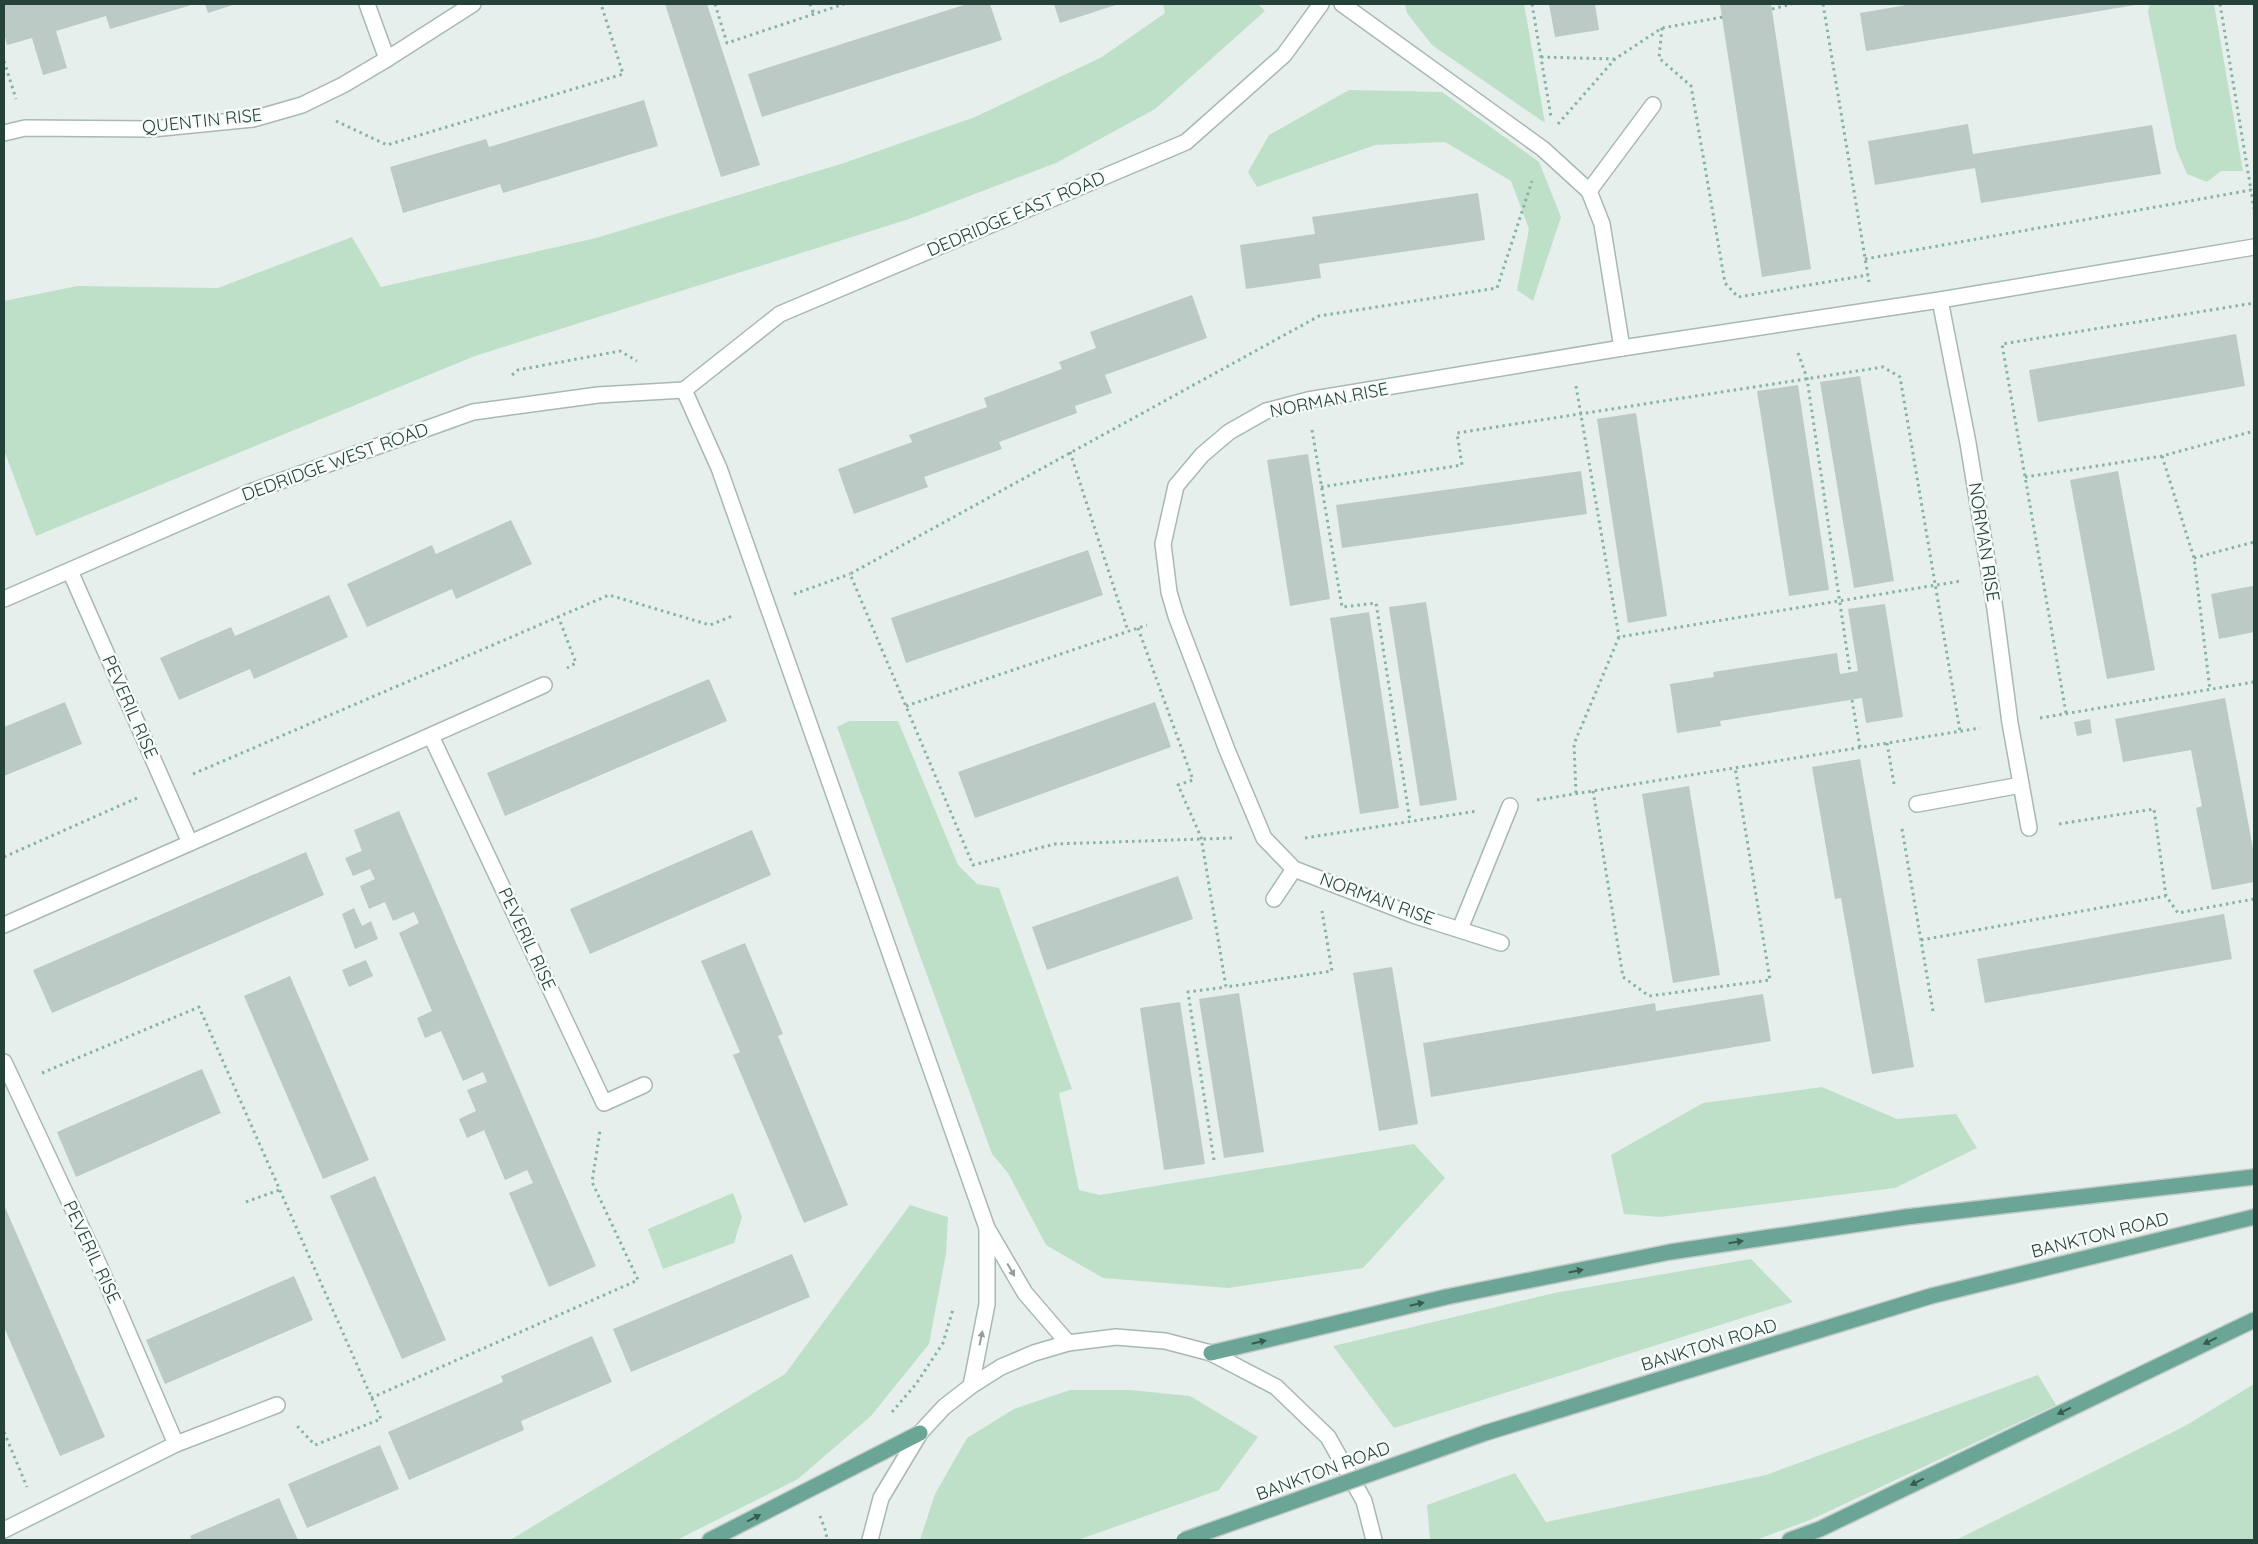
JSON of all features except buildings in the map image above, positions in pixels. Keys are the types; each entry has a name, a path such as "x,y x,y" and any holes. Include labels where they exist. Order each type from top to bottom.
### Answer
{"main road":[{"path":"1211,1353 1446,1297 1670,1252 1906,1217 2254,1177"},
{"name":"BANKTON ROAD","path":"1184,1540 1485,1433 1931,1296 2254,1217"},
{"path":"1790,1540 1820,1529 2254,1320"},
{"path":"710,1540 920,1433"}],"street":[{"path":"367,4 388,59"},
{"name":"QUENTIN RISE","path":"4,133 25,128 152,129 254,119 302,105 388,59 473,4"},
{"name":"DEDRIDGE EAST ROAD","path":"684,390 780,314 1186,142 1284,55 1321,4"},
{"path":"1342,4 1543,148 1590,191 1602,224 1622,348"},
{"path":"1590,191 1653,105"},
{"name":"NORMAN RISE","path":"1501,943 1416,916 1294,869 1264,838 1247,801 1176,616 1169,592 1162,544 1176,486 1202,455 1229,432 1266,411 1308,400 1571,358 1622,348 1940,300 2254,247"},
{"name":"NORMAN RISE","path":"1940,300 1968,443 1990,576 2010,723 2029,828"},
{"path":"684,390 719,468 987,1228 1024,1293 1068,1343"},
{"name":"DEDRIDGE WEST ROAD","path":"4,599 250,492 473,412 598,395 684,390"},
{"name":"PEVERIL RISE","path":"70,571 190,843"},
{"path":"4,925 544,685"},
{"name":"PEVERIL RISE","path":"431,736 604,1103"},
{"path":"1917,804 2021,785"},
{"path":"1460,929 1510,806"},
{"path":"1274,899 1294,869"},
{"name":"PEVERIL RISE","path":"4,1062 98,1265 176,1444"},
{"path":"604,1103 644,1086"},
{"path":"971,1386 988,1304 987,1228"},
{"path":"870,1540 881,1498 920,1433 944,1407 971,1386 1001,1367 1034,1353 1068,1343 1116,1337 1164,1341 1211,1353 1276,1387 1328,1438 1364,1501 1374,1540"},
{"path":"4,1530 176,1444 277,1404"}],"path":[{"path":"302,105 387,145 623,74 601,4"},
{"path":"715,4 727,43 844,4"},
{"path":"810,4 814,15"},
{"path":"1532,4 1553,130"},
{"path":"1772,9 1792,4"},
{"path":"1823,4 1874,310"},
{"path":"2220,4 2254,209"},
{"path":"1543,148 1553,130 1615,59 1662,28 1723,17"},
{"path":"1662,28 1659,58 1691,86 1725,282 1738,296 1868,275"},
{"path":"1541,57 1615,59"},
{"path":"4,61 25,128"},
{"path":"1865,259 2251,190"},
{"path":"2066,713 2002,344 2254,303"},
{"path":"1788,323 1807,378 1850,672"},
{"path":"1571,358 1619,637 1574,744 1576,793"},
{"path":"1321,487 1462,465 1457,433 1580,412 1883,367 1900,377 1960,731"},
{"path":"1308,400 1342,607 1376,603 1410,821"},
{"path":"2026,478 2162,456 2254,431"},
{"path":"1070,452 1128,631"},
{"path":"2162,456 2194,558 2210,690"},
{"path":"2194,558 2254,542"},
{"path":"790,595 850,574"},
{"path":"1619,637 1990,576"},
{"path":"4,857 610,595 710,625 732,616"},
{"path":"544,685 576,663 558,616"},
{"path":"906,706 1176,616"},
{"path":"1138,628 1193,780 1178,785 1201,837 1226,987"},
{"path":"1269,844 1510,806 1576,793 2254,682"},
{"path":"1852,700 1860,748"},
{"path":"1888,742 1895,788"},
{"path":"1593,791 1623,978 1649,996 1770,980 1735,767"},
{"path":"2029,828 2154,809 2166,896 2178,913 2254,899"},
{"path":"1901,826 1933,1011"},
{"path":"1214,1160 1188,992 1332,971 1317,877"},
{"path":"1921,940 2166,896"},
{"path":"14,1085 199,1007 381,1419 315,1445 277,1404"},
{"path":"371,1398 638,1280 592,1182 604,1103"},
{"path":"246,1202 280,1190"},
{"path":"886,1419 916,1384 943,1343 954,1306"},
{"path":"4,1432 38,1513"},
{"path":"810,1489 826,1532 827,1540"}],"green space":[{"path":"1163,4 1258,4 1265,11 1155,109 1056,163 909,219 475,356 36,536 4,450 4,301 77,286 218,288 352,237 381,287 596,238 844,163 975,117 1102,57 1165,13"},
{"path":"1405,4 1524,4 1545,123 1432,45 1407,13"},
{"path":"2150,4 2214,4 2243,171 2221,171 2207,182 2187,174 2176,148 2148,12"},
{"path":"1349,90 1442,92 1539,162 1561,217 1533,301 1517,290 1529,229 1511,181 1445,142 1375,145 1257,187 1248,172 1269,135"},
{"path":"849,721 898,721 958,865 977,884 999,888 1072,1089 1059,1093 1079,1190 1100,1195 1414,1144 1445,1178 1363,1268 1228,1288 1103,1278 1046,1245 1008,1173 992,1154 837,727"},
{"path":"1822,1087 1897,1119 1956,1114 1977,1148 1895,1188 1660,1217 1624,1214 1611,1155 1703,1103"},
{"path":"733,1193 742,1217 734,1243 663,1269 648,1229"},
{"path":"910,1205 948,1217 946,1254 929,1344 871,1416 798,1479 677,1540 510,1540 785,1374"},
{"path":"1751,1259 1793,1302 1394,1428 1333,1346 1554,1293"},
{"path":"2038,1375 2056,1405 1810,1520 1756,1540 1430,1540 1427,1505 1515,1473 1546,1522 1766,1475"},
{"path":"2254,1384 2254,1540 1956,1540 2185,1426"},
{"path":"1070,1390 1130,1390 1190,1396 1258,1437 1219,1490 1078,1540 920,1540 935,1494 967,1438 1014,1409"}]}
